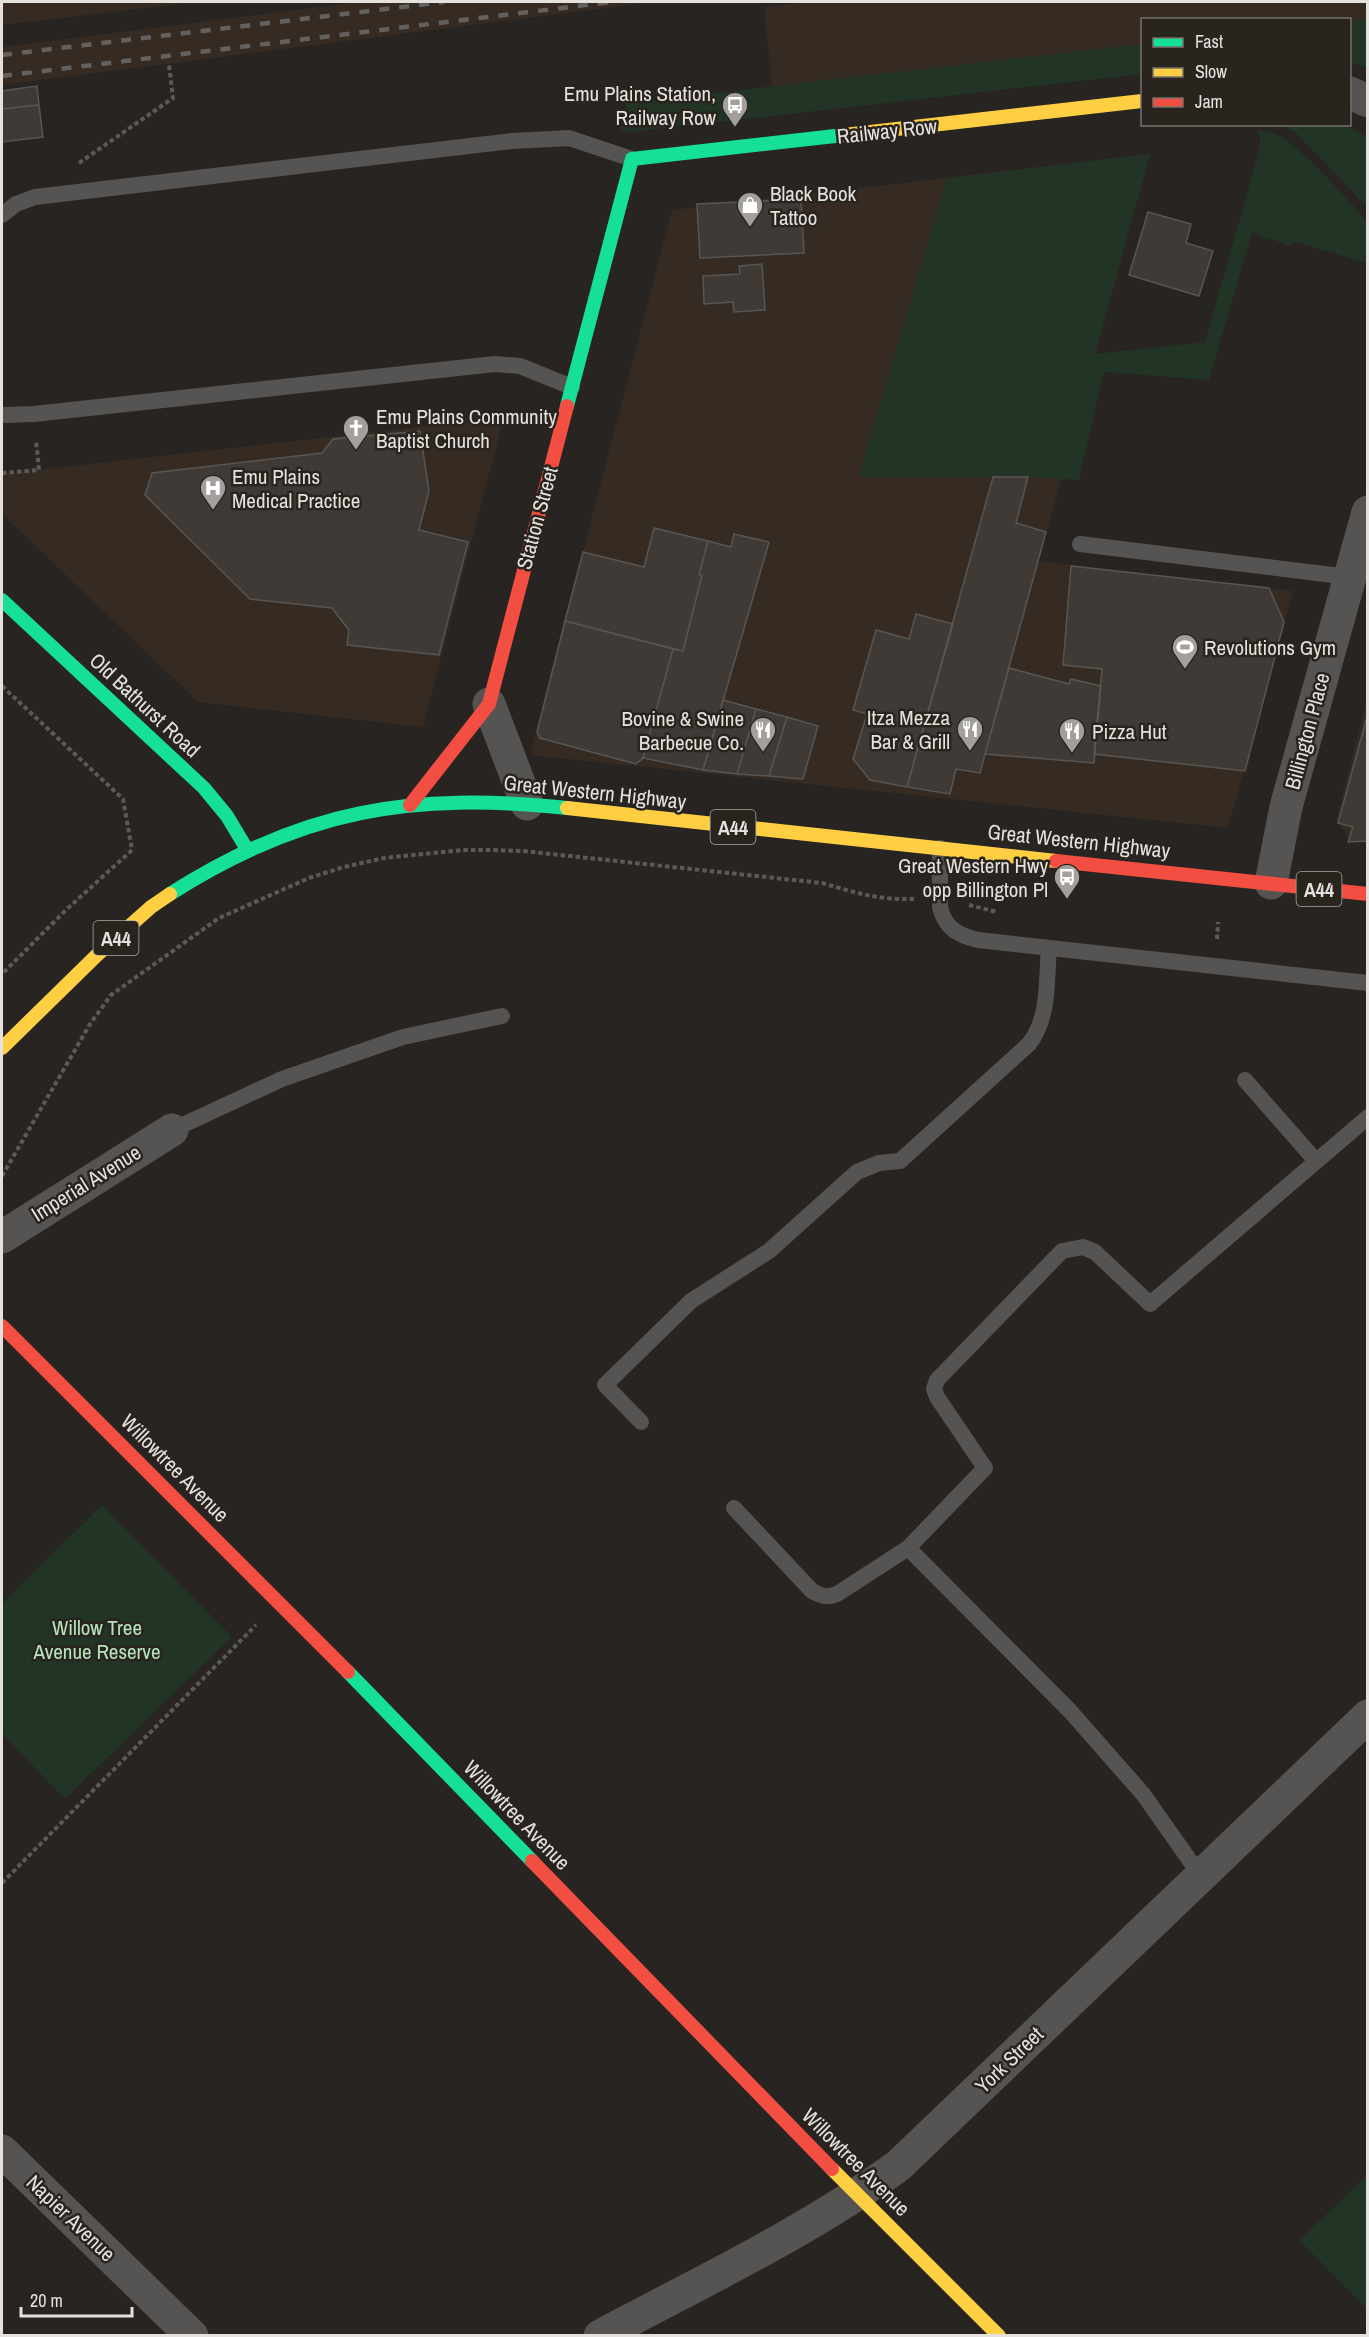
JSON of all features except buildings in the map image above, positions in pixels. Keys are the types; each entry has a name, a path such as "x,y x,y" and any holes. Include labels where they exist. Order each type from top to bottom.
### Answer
{"main road":[{"name":"Railway Row","path":"632,159 1141,101"},
{"name":"Station Street","path":"410,805 489,704 632,159"},
{"name":"Old Bathurst Road","path":"2,600 204,788 227,816 248,851"},
{"name":"Great Western Highway","path":"2,1048 105,947 163,898 223,862 310,825 381,808 476,801 527,804 1368,894"},
{"name":"Willowtree Avenue","path":"2,1326 279,1601 858,2195 999,2336"}],"street":[{"path":"1351,93 1368,101"},
{"name":"Billington Place","path":"1271,883 1286,807 1368,512"},
{"path":"489,704 527,804"},
{"name":"Imperial Avenue","path":"2,1237 172,1130"},
{"name":"York Street","path":"600,2336 808,2225 858,2195 898,2166 1368,1716"},
{"name":"Napier Avenue","path":"2,2151 192,2336"}],"lane":[{"path":"2,215 16,204 35,197 512,141 569,138 632,159"},
{"path":"2,415 34,414 495,364 520,366 572,387"},
{"path":"1080,544 1349,577"},
{"path":"940,848 940,907 946,924 964,937 1368,983"},
{"path":"641,1422 605,1385 691,1301 769,1251 857,1172 879,1163 900,1161 908,1156 1029,1044 1038,1033 1044,1010 1049,948"},
{"path":"172,1130 282,1079 403,1037 502,1016"},
{"path":"1245,1080 1316,1161"},
{"path":"734,1508 812,1591 820,1596 829,1597 837,1594 908,1548 985,1468 937,1397 934,1389 937,1380 1062,1251 1083,1247 1095,1252 1150,1304 1368,1117"},
{"path":"908,1548 1070,1711 1143,1794 1200,1875"}],"path":[{"path":"76,166 173,98 169,65"},
{"path":"2,473 39,470 34,414"},
{"path":"2,686 123,799 132,850 66,910 2,974"},
{"path":"2,1176 90,1024 111,995 219,918 309,878 344,867 384,858 463,850 523,851 822,883 862,896 884,899 941,899 1002,914"},
{"path":"1216,944 1218,922"},
{"path":"2,1883 279,1601"}],"shaded area":[{"path":"2,2 198,2 2,25"},
{"path":"360,2 653,2 2,85 2,47"},
{"path":"805,2 1367,2 1368,19 1351,21 1351,18 1141,18 1141,44 772,87 764,7"},
{"path":"1150,154 1039,561 1293,591 1228,828 530,755 672,210"},
{"path":"504,417 423,727 198,702 2,514 2,474"},
{"path":"1367,700 1367,843 1351,841 1336,820"}],"green space":[{"path":"1368,19 1367,68 1351,62 1351,21"},
{"path":"1141,44 1141,74 632,132 623,131 616,126 627,103"},
{"path":"1282,126 1348,126 1367,137 1367,207 1295,132"},
{"path":"1258,131 1272,132 1294,146 1322,172 1367,221 1367,263 1293,241 1291,246 1252,233 1209,380 1104,372 1079,480 1028,477 859,477 947,178 1150,154 1095,354 1205,342 1259,151"},
{"name":"Willow Tree Avenue Reserve","path":"102,1505 232,1637 65,1799 2,1734 2,1604"},
{"path":"1367,2176 1367,2309 1299,2240"}],"railway":[{"path":"2,55 444,2"},
{"path":"2,76 611,2"}],"traffic: fast":[{"path":"567,406 632,159 844,135"},
{"path":"2,600 204,788 227,816 248,851"},
{"path":"170,894 219,865 266,842 313,825 361,813 409,806 459,803 567,808"},
{"path":"348,1672 532,1861"}],"traffic: slow":[{"path":"844,135 1141,101"},
{"path":"567,808 1056,861"},
{"path":"2,1048 97,955 151,907 170,894"},
{"path":"832,2169 999,2336"}],"traffic: jam":[{"path":"410,805 489,704 567,406"},
{"path":"1056,861 1368,894"},
{"path":"2,1326 348,1672"},
{"path":"532,1861 832,2169"}],"place":[{"name":"Emu Plains Station, Railway Row","path":"735,128"},
{"name":"Black Book Tattoo","path":"750,228"},
{"name":"Emu Plains Community Baptist Church","path":"356,451"},
{"name":"Emu Plains Medical Practice","path":"213,511"},
{"name":"Revolutions Gym","path":"1185,670"},
{"name":"Itza Mezza Bar & Grill","path":"970,752"},
{"name":"Bovine & Swine Barbecue Co.","path":"763,753"},
{"name":"Pizza Hut","path":"1072,754"},
{"name":"Great Western Hwy opp Billington Pl","path":"1067,900"}]}
